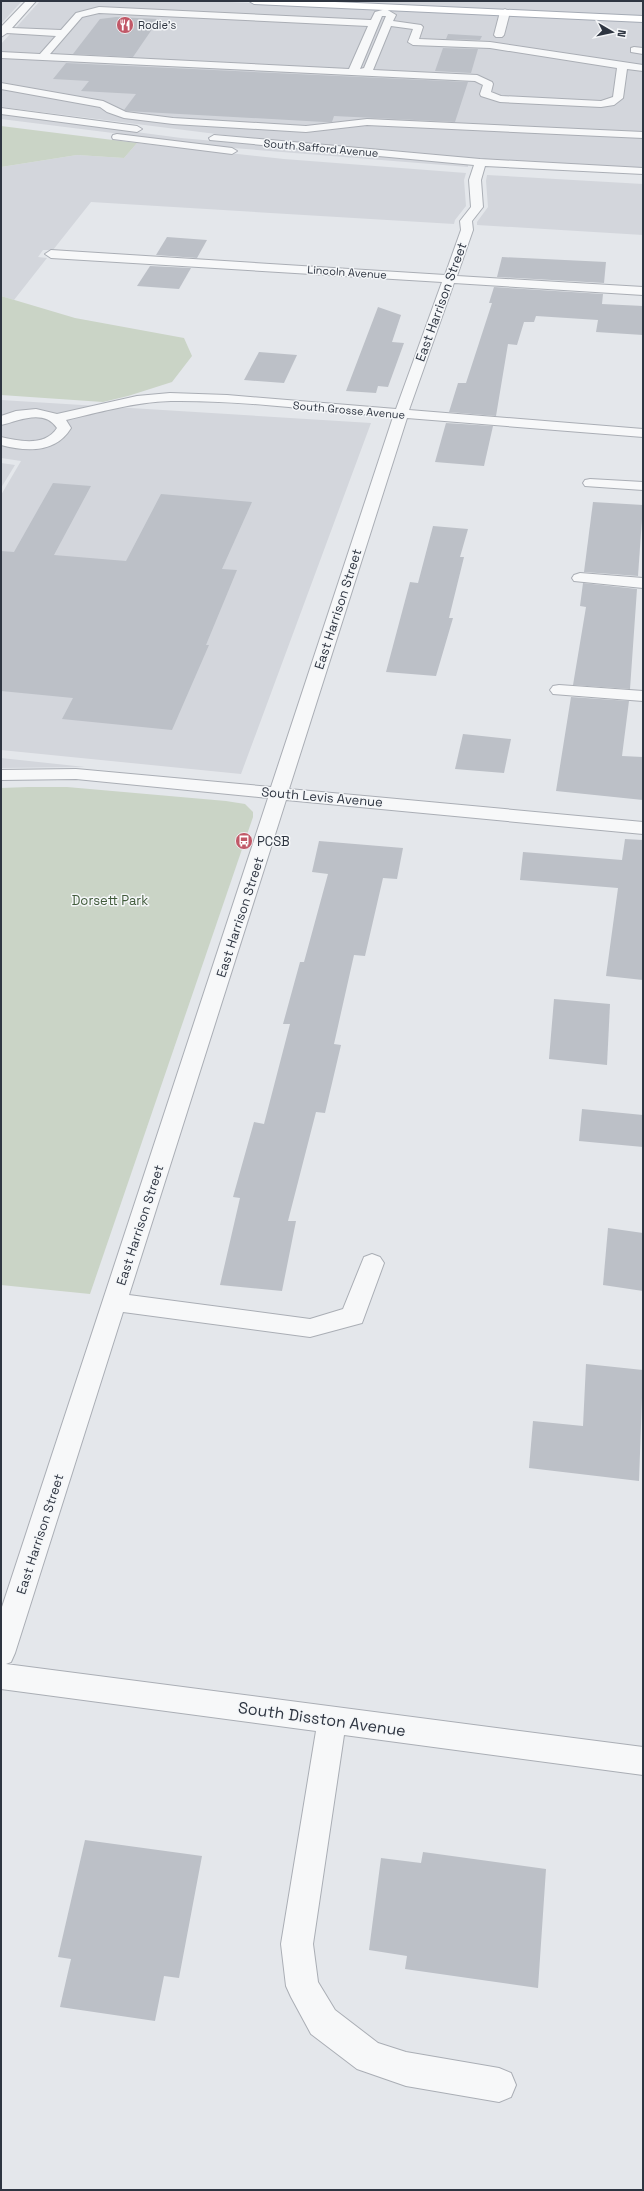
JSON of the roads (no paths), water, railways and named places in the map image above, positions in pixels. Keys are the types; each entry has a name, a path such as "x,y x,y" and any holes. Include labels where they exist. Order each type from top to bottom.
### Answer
{"main road":[{"path":"254,1 368,4 387,9 505,12 643,19"}],"street":[{"path":"2,31 31,1"},
{"path":"387,9 391,15 368,70 358,72 354,69 378,14 387,9"},
{"path":"43,57 79,14 99,10 374,23"},
{"path":"499,35 505,12"},
{"path":"388,23 418,27 413,42 490,45 643,68"},
{"path":"2,31 63,33"},
{"path":"1,55 477,78 488,84 485,94 500,99 601,104 614,102 618,98 622,66"},
{"path":"1,86 32,90 53,96 103,104 111,110 124,115 172,121 306,129 367,122 643,135"},
{"name":"South Safford Avenue","path":"1,111 184,135 479,166 643,180"},
{"name":"South Safford Avenue","path":"1,122 244,152"},
{"name":"South Safford Avenue","path":"302,157 479,166 643,171"},
{"name":"East Harrison Street","path":"1,1653 280,793 401,414 467,230 466,221 477,207 475,180 479,166"},
{"name":"Lincoln Avenue","path":"51,254 643,291"},
{"name":"South Grosse Avenue","path":"1,421 26,414 56,418 137,400 170,397 227,399 643,433"},
{"path":"1,441 21,445 34,445 56,438 62,433 64,428 62,423 56,418"},
{"path":"590,483 643,486"},
{"path":"580,578 643,583"},
{"path":"559,690 643,696"},
{"name":"South Levis Avenue","path":"1,775 76,774 643,828"},
{"path":"115,1302 310,1328 353,1316 372,1263"},
{"name":"South Disston Avenue","path":"1,1676 643,1761"},
{"path":"332,1720 297,1944 302,1986 323,2022 368,2057 406,2069 499,2085"}],"place":[{"name":"Rodie's","path":"125,25"},
{"name":"PCSB","path":"244,841"}],"park label":[{"name":"Dorsett Park","path":"110,900"}]}
